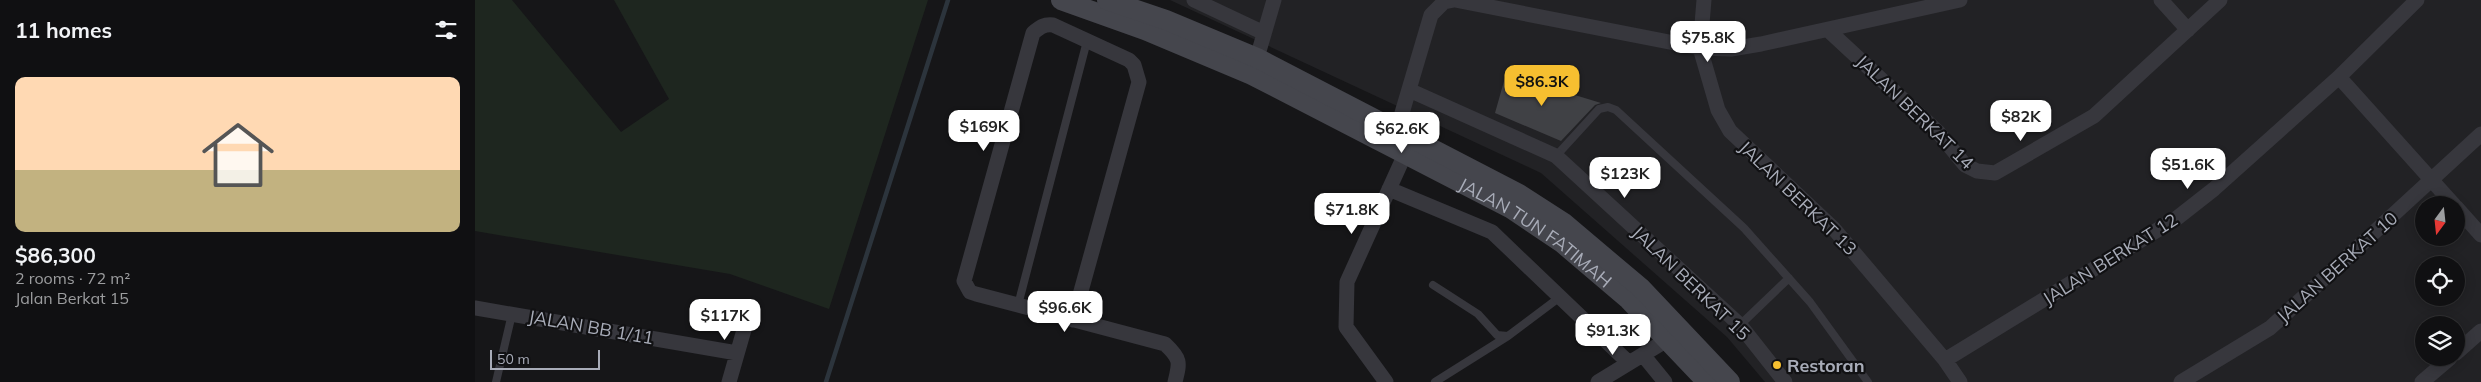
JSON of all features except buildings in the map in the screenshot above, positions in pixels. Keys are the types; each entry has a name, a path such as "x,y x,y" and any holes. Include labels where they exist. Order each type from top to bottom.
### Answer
{"main road":[{"name":"JALAN TUN FATIMAH","path":"1061,0 1255,66"},
{"name":"JALAN TUN FATIMAH","path":"1107,0 1166,20 1398,144 1510,208 1553,236 1629,300 1676,335 1730,382"},
{"name":"JALAN TUN FATIMAH","path":"1676,335 1707,382"}],"street":[{"path":"1194,0 1264,33"},
{"path":"1255,66 1274,0"},
{"path":"1386,382 1346,327 1347,282 1389,189 1409,90 1431,15 1444,2 1454,0 1699,48 1746,47 1960,0"},
{"path":"1699,48 1704,0"},
{"path":"2161,0 2188,30"},
{"name":"JALAN BERKAT 14","path":"1828,30 1938,132 1965,165 1977,171 1995,173 2094,116 2220,0"},
{"name":"JALAN BERKAT 12","path":"1945,360 2177,218 2213,189 2339,77 2417,0"},
{"path":"1073,320 1139,82 1129,60 1053,25 1040,27 1033,33 964,281 966,286 976,294 1073,320 1165,344 1177,357 1179,365 1175,382"},
{"name":"JALAN BERKAT 13","path":"1699,48 1718,110 1729,130 1834,229 1945,360 1960,382"},
{"path":"2339,77 2446,196"},
{"name":"JALAN BERKAT 15","path":"1409,90 1556,156 1740,325 1785,382"},
{"name":"JALAN BERKAT 10","path":"2181,382 2270,328 2481,134"},
{"path":"1389,189 1492,232 1629,364"},
{"path":"2465,217 2481,235"},
{"name":"JALAN BB 1/11","path":"475,308 737,352"},
{"path":"729,382 750,309"},
{"path":"2465,344 2481,331"},
{"path":"1598,382 1676,335"},
{"path":"1643,355 1665,382"},
{"path":"2422,382 2441,366"}],"lane":[{"path":"1018,305 1087,41"},
{"path":"1556,156 1599,109 1608,107 1616,110 1744,228 1810,302 1868,382"},
{"path":"1740,325 1789,278"},
{"path":"1433,284 1478,314 1497,336 1508,336"},
{"path":"1435,382 1508,336 1560,297"},
{"path":"496,382 512,314"}],"shaded area":[{"path":"475,0 512,0 621,132 669,99 614,0 928,0 829,309 730,274 475,231"},
{"path":"1170,0 2481,0 2481,382 1765,382 1727,337 1541,173"}],"waterway":[{"path":"826,382 948,0"}],"place":[{"name":"Restoran","path":"1777,365"}]}
